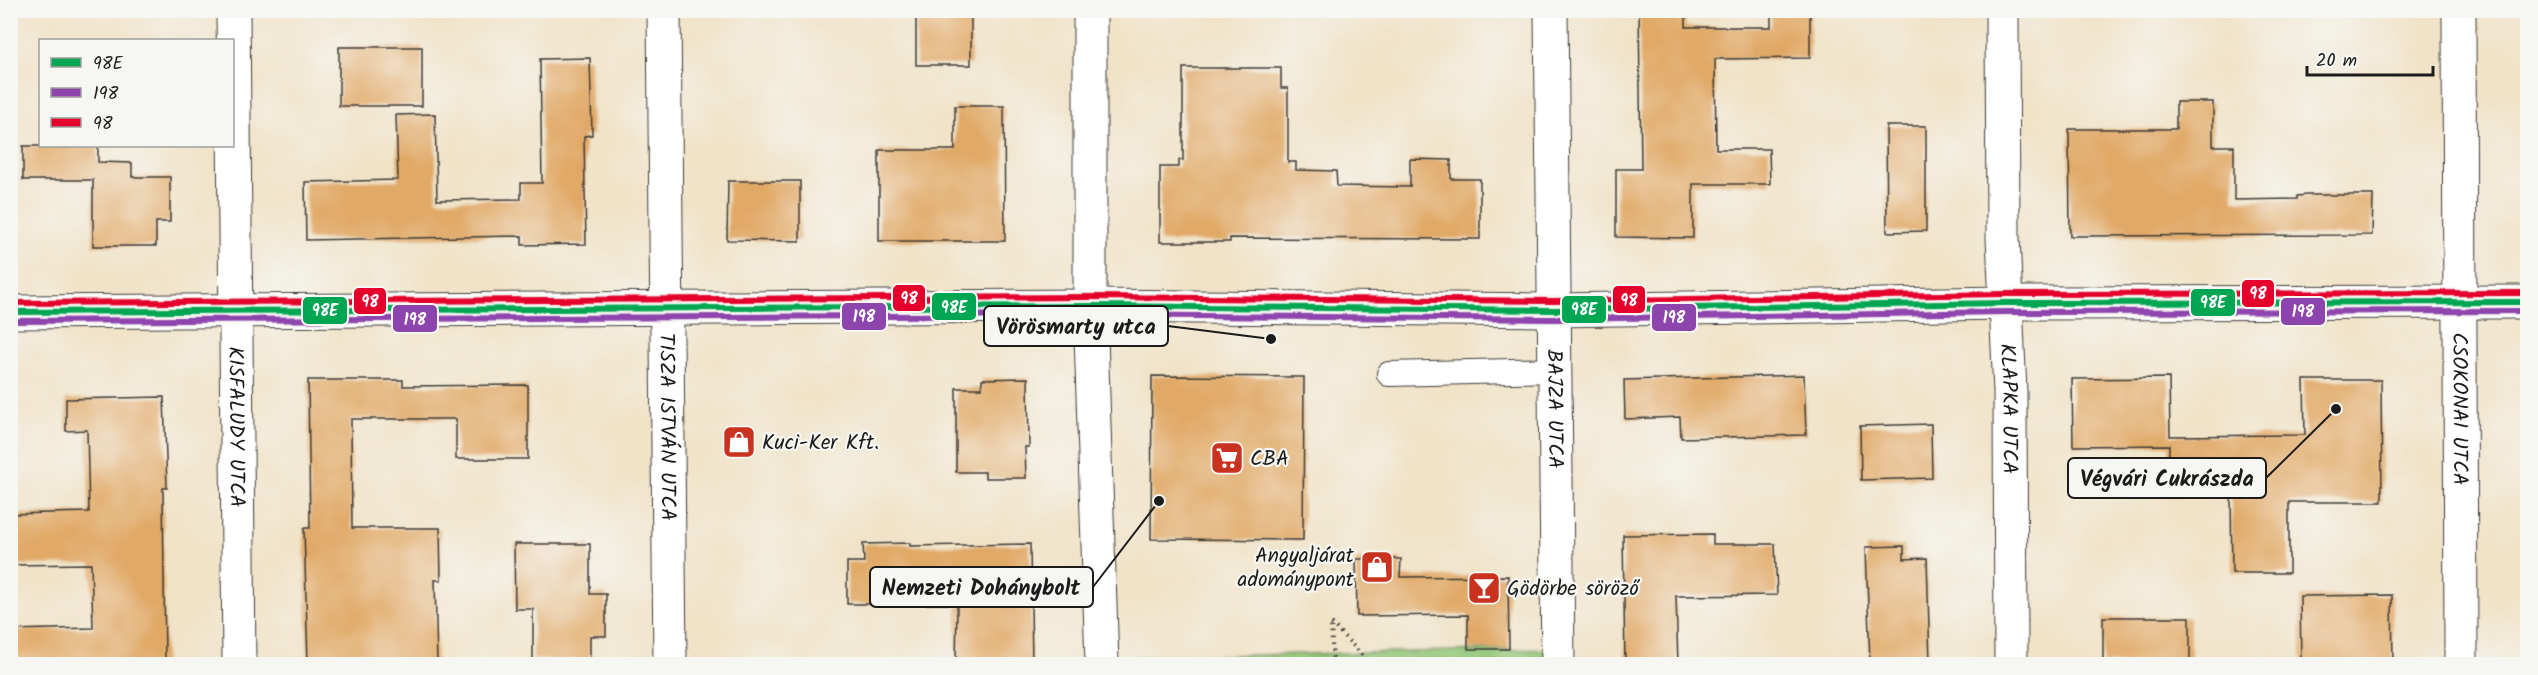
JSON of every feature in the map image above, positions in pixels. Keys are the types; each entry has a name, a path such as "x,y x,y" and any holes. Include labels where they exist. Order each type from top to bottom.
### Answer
{"street":[{"name":"KISFALUDY UTCA","path":"233,10 233,39"},
{"name":"TISZA ISTVÁN UTCA","path":"664,10 670,664"},
{"path":"1090,10 1090,306 1102,664"},
{"name":"BAJZA UTCA","path":"1551,10 1558,664"},
{"name":"KLAPKA UTCA","path":"2002,10 2003,238 2010,392 2011,664"},
{"name":"CSOKONAI UTCA","path":"2458,10 2461,664"},
{"name":"KISFALUDY UTCA","path":"234,147 239,664"},
{"path":"10,312 1090,306 1553,310 2006,303 2528,302"}],"lane":[{"path":"1389,374 1554,370"}],"path":[{"path":"1333,664 1331,622 1371,664"}],"green space":[{"path":"1557,649 1558,664 1102,664 1102,658"}],"building":[{"path":"916,10 971,10 971,65 916,65"},
{"path":"1639,10 1686,10 1686,27 1771,27 1771,10 1810,10 1810,58 1715,59 1716,149 1769,149 1770,184 1693,184 1693,238 1616,237 1616,169 1641,169"},
{"path":"339,47 422,47 422,106 339,106"},
{"path":"590,58 592,135 584,136 586,244 522,245 522,236 306,240 305,182 398,180 396,115 435,114 437,200 521,199 521,183 542,183 540,59"},
{"path":"1183,68 1281,68 1281,88 1288,88 1288,162 1296,162 1296,170 1336,171 1337,186 1410,187 1410,159 1451,160 1451,179 1480,179 1480,239 1230,238 1230,242 1160,242 1160,167 1179,167 1179,160 1183,160"},
{"path":"2176,102 2213,102 2213,146 2234,146 2234,200 2297,199 2297,196 2307,195 2373,195 2372,235 2070,236 2069,129 2176,129"},
{"path":"955,106 1004,106 1005,241 879,241 879,150 955,150"},
{"path":"1886,126 1926,126 1926,231 1887,232"},
{"path":"23,146 98,147 98,162 132,163 132,177 170,177 170,222 156,222 156,246 93,246 93,180 23,180"},
{"path":"728,181 800,181 800,241 727,240"},
{"path":"1804,375 1806,435 1681,438 1680,417 1625,419 1624,380"},
{"name":"CBA","path":"1152,376 1304,377 1303,540 1151,539"},
{"path":"1028,378 1029,447 1025,447 1026,478 985,478 985,472 956,472 956,388 982,388 982,379"},
{"path":"2169,378 2170,436 2305,435 2304,380 2381,380 2382,502 2289,502 2289,573 2232,573 2231,496 2169,496 2169,445 2073,446 2072,379"},
{"path":"308,380 403,380 403,386 528,385 528,459 456,459 456,419 351,419 352,528 440,528 441,580 435,580 437,664 308,664 304,528 310,528"},
{"path":"164,397 167,488 163,488 165,664 10,664 10,630 93,628 91,564 10,565 10,514 89,512 87,430 66,431 66,399"},
{"path":"1931,424 1932,478 1861,480 1860,426"},
{"path":"1713,534 1713,544 1775,544 1777,595 1676,596 1678,664 1625,664 1623,535"},
{"path":"910,543 910,546 1030,544 1032,664 956,664 957,604 847,604 847,562 864,562 863,544"},
{"path":"514,544 590,544 590,594 606,594 606,636 590,636 590,660 533,660 533,609 515,609"},
{"path":"1904,546 1904,559 1927,558 1930,664 1870,664 1866,547"},
{"path":"1356,559 1401,559 1400,577 1508,576 1509,649 1468,649 1468,615 1357,616"},
{"path":"2392,595 2393,664 2301,664 2300,596"},
{"path":"2103,617 2190,617 2190,664 2103,664"}],"transit line":[{"name":"98","path":"10,303 1090,297 1553,301 2006,294 2528,293"},
{"name":"98E","path":"10,312 1090,306 1553,310 2006,303 2528,302"},
{"name":"198","path":"10,321 1090,315 1553,319 2006,312 2528,311"}],"place":[{"name":"Vörösmarty utca","path":"1271,339"},
{"name":"Végvári Cukrászda","path":"2336,409"},
{"name":"Kuci-Ker Kft.","path":"739,442"},
{"name":"CBA","path":"1227,458"},
{"name":"Nemzeti Dohánybolt","path":"1159,501"},
{"name":"Angyaljárat adománypont","path":"1377,567"},
{"name":"Gödörbe söröző","path":"1484,588"}]}
